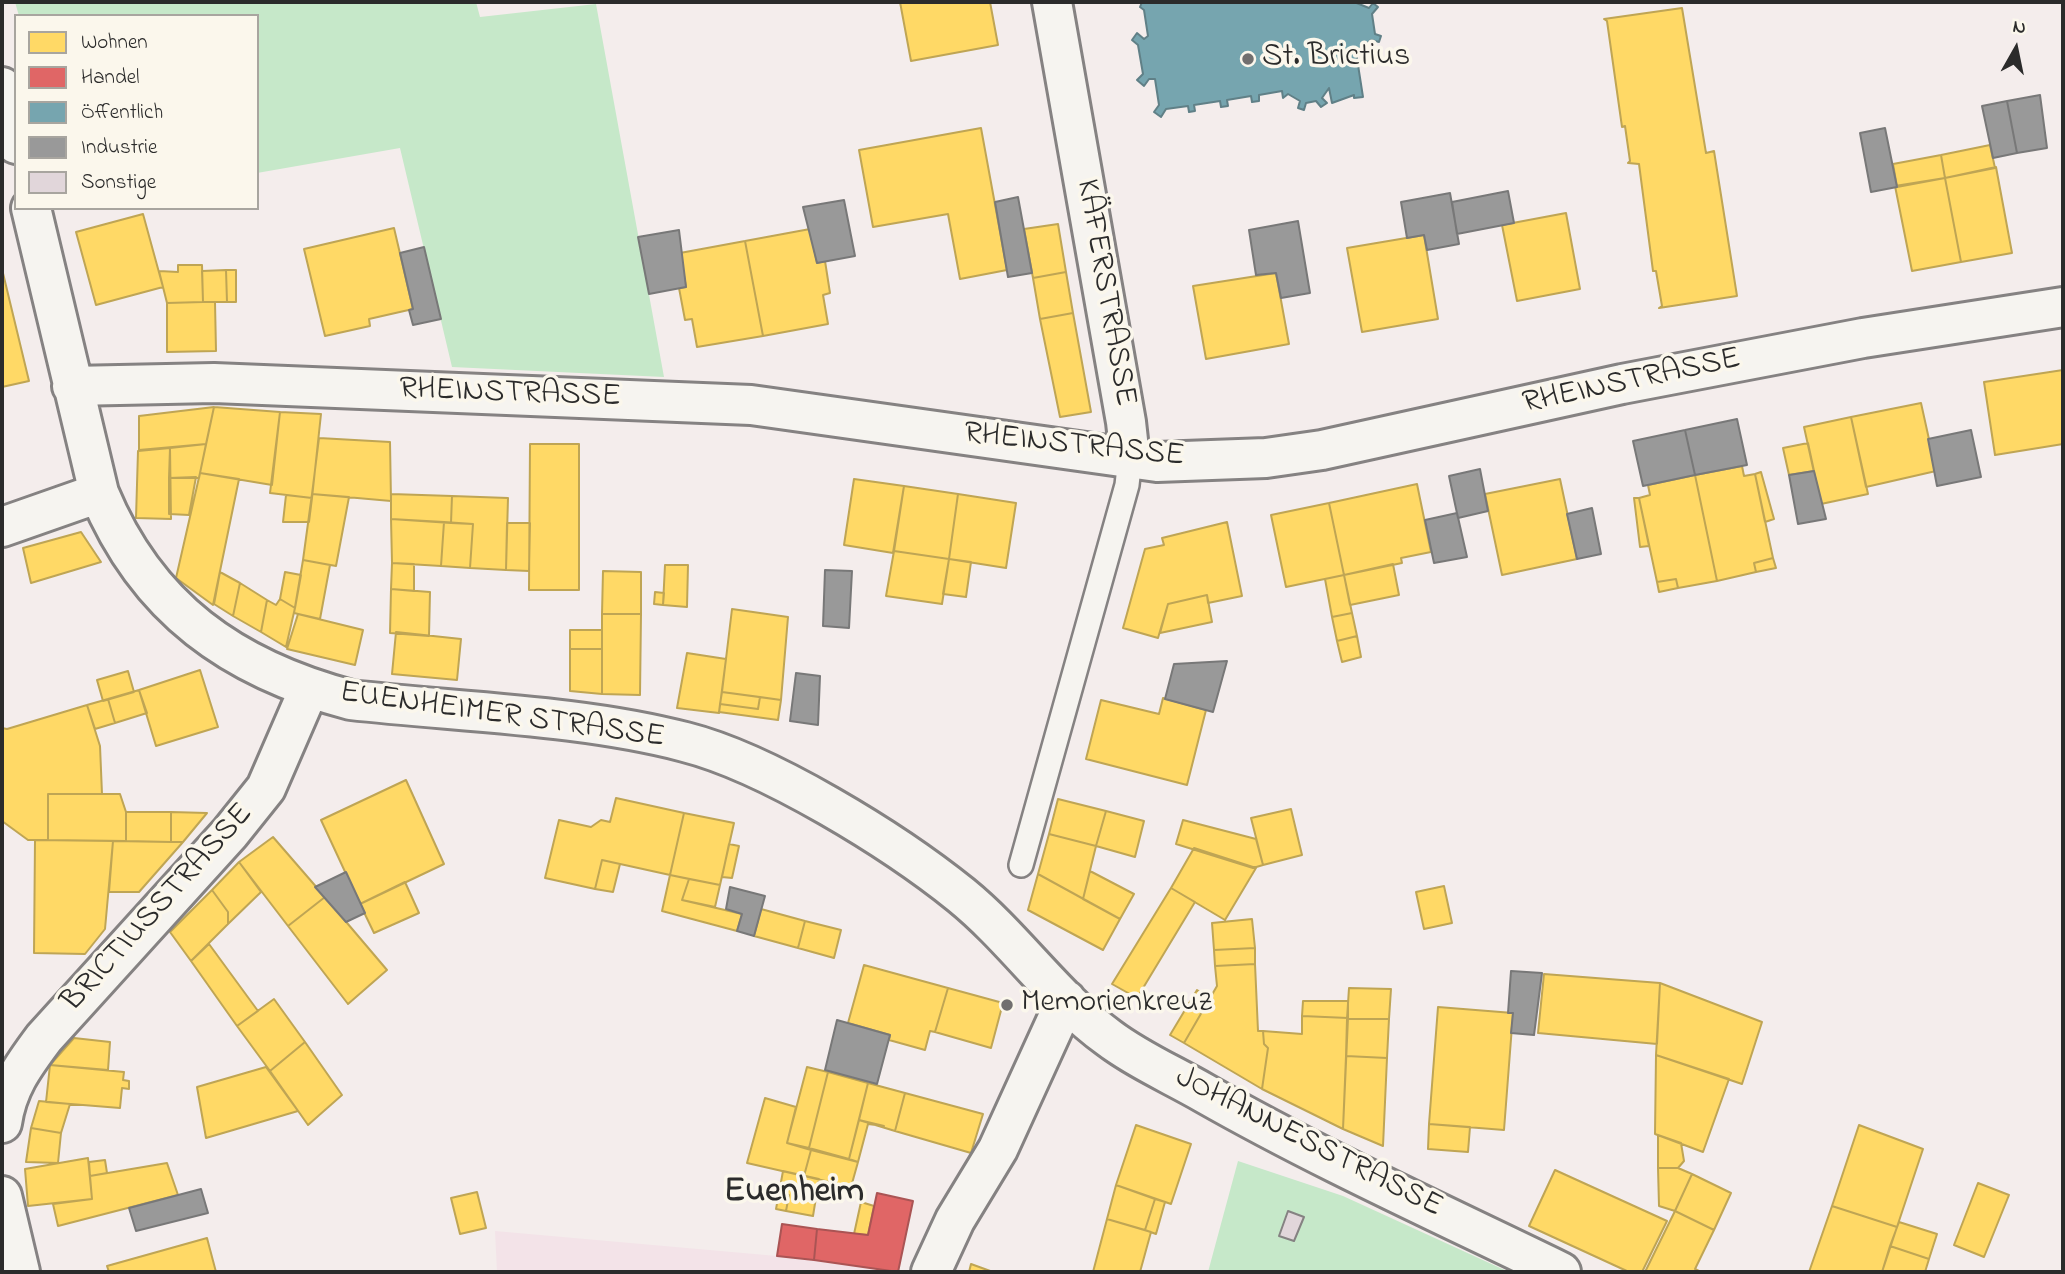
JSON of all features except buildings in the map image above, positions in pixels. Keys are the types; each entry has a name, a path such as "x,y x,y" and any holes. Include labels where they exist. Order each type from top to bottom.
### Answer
{"street":[{"name":"KÄFERSTRASSE","path":"1052,2 1126,422 1130,458"},
{"path":"2,88 14,136"},
{"name":"EUENHEIMER STRASSE","path":"31,210 99,493 115,533 172,604 206,637 255,667 309,689 351,700 635,731 690,743 739,762 788,785 916,861 962,896 1066,1000"},
{"name":"RHEINSTRASSE","path":"72,386 214,383 751,405 1157,462 1266,458 1322,450 1648,379 1863,338 2063,307"},
{"path":"2,527 99,493"},
{"name":"BRICTIUSSTRASSE","path":"2,1123 5,1101 17,1073 44,1038 230,833 266,788 309,689"},
{"path":"931,1272 955,1220 998,1149 1066,1000"},
{"name":"JOHANNESSTRASSE","path":"1066,1000 1110,1039 1236,1111 1561,1272"},
{"path":"2,1196 20,1272"}],"lane":[{"name":"KÄFERSTRASSE","path":"1021,865 1127,485 1130,458"}],"shaded area":[{"path":"495,1231 777,1256 898,1272 497,1272"}],"green space":[{"path":"15,2 476,2 480,17 596,4 664,377 452,367 400,148 259,173 259,14 18,14"},
{"path":"1238,1161 1343,1196 1509,1272 1208,1272"}],"place":[{"name":"St. Brictius","path":"1248,59"},
{"name":"Memorienkreuz","path":"1007,1005"}],"district":[{"name":"Euenheim","path":"794,1194"}]}
